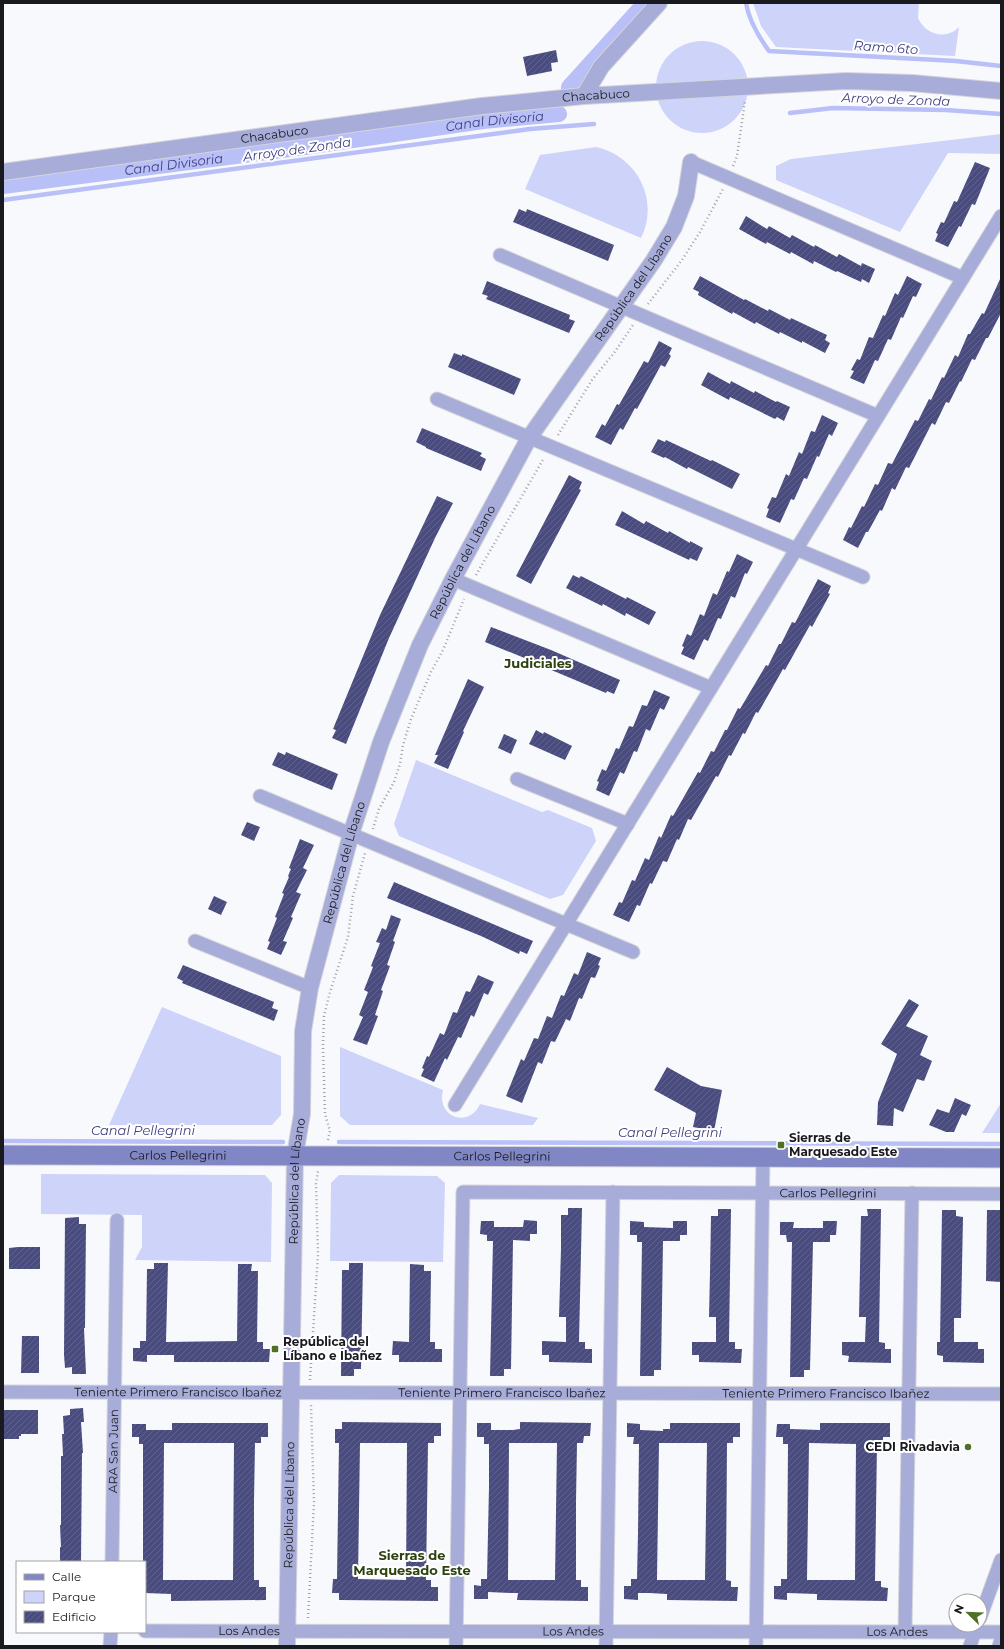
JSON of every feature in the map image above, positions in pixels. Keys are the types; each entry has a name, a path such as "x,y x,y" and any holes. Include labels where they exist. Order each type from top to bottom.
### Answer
{"main road":[{"name":"Carlos Pellegrini","path":"3,1154 1001,1158"}],"street":[{"path":"584,96 600,68 659,3"},
{"name":"Chacabuco","path":"3,172 482,106 584,96 846,81 912,83 1001,91"},
{"path":"691,162 963,278"},
{"name":"República del Líbano","path":"287,1639 294,1155 302,1114 304,1031 310,988 352,834 381,742 420,645 453,579 529,438 654,260 674,227 686,196 691,162"},
{"path":"455,1105 795,549 1001,216"},
{"path":"500,255 878,416"},
{"path":"437,399 863,578"},
{"path":"453,579 711,688"},
{"path":"517,778 628,824"},
{"path":"260,796 632,952"},
{"path":"195,941 310,988"},
{"path":"756,1646 763,1157"},
{"name":"Carlos Pellegrini","path":"460,1393 463,1192 1001,1194"},
{"path":"606,1646 613,1192"},
{"path":"905,1632 912,1193"},
{"name":"ARA San Juan","path":"112,1561 117,1220"},
{"name":"Teniente Primero Francisco Ibañez","path":"3,1392 1001,1394"},
{"path":"456,1646 460,1393"},
{"path":"988,1596 1001,1560"},
{"name":"Los Andes","path":"146,1631 287,1639 456,1632 905,1632 948,1630"},
{"name":"Los Andes","path":"988,1630 1001,1632"},
{"path":"110,1646 111,1633"},
{"path":"970,1646 974,1633"},
{"path":"999,1646 1001,1640"}],"green space":[{"path":"753,3 919,3 918,18 921,24 930,32 942,35 948,34 959,27 955,56 776,47 761,26"},
{"path":"702,41 719,45 734,55 744,70 748,87 744,104 734,119 719,129 702,133 685,129 670,119 660,104 656,87 660,70 670,55 685,45"},
{"path":"1001,134 1001,154 948,153 900,232 776,180 776,166 791,159"},
{"path":"596,147 610,152 623,160 633,170 641,182 646,195 648,209 646,224 641,238 525,189 540,155"},
{"path":"416,760 542,812 548,810 592,828 596,841 563,895 550,899 399,836 394,824"},
{"path":"162,1007 281,1056 281,1115 272,1125 109,1125"},
{"path":"340,1047 443,1090 442,1099 444,1107 449,1113 455,1116 462,1118 469,1116 475,1112 480,1104 538,1118 533,1125 350,1125 340,1116"},
{"path":"1001,1103 1001,1133 982,1133"},
{"path":"41,1174 265,1175 272,1183 271,1262 135,1260 142,1247 142,1215 41,1214"},
{"path":"339,1175 437,1176 445,1183 443,1262 330,1261 331,1183"}],"building":[{"path":"556,50 558,62 551,63 552,71 527,76 523,57"},
{"path":"975,162 990,168 975,205 972,204 961,227 959,226 948,247 935,241 938,234 936,233 941,222 944,223 954,201 957,202"},
{"path":"519,209 526,212 527,209 614,245 608,261 513,222"},
{"path":"746,216 767,229 769,226 790,238 792,235 837,257 839,254 861,266 862,263 875,269 869,283 862,279 861,282 837,271 836,272 814,261 813,264 791,252 790,254 767,242 766,244 739,229"},
{"path":"700,276 744,300 745,299 768,311 769,309 790,320 791,318 827,335 825,340 830,343 825,353 802,341 802,343 780,332 779,334 756,322 755,324 733,312 732,314 698,295 699,292 693,289"},
{"path":"907,276 922,284 916,297 913,296 903,318 901,317 891,340 888,339 878,361 875,360 864,384 850,378 854,371 851,370 857,359 860,360 869,337 873,338 895,293 898,295"},
{"path":"1001,277 1001,313 975,360 972,359 949,403 946,402 935,425 932,423 909,468 906,467 895,490 892,488 882,511 880,510 858,548 843,540 862,506 864,507 875,484 878,485 888,463 892,464 915,420 918,421 929,399 931,400 955,355 958,357 968,334 970,334 982,313 984,314"},
{"path":"487,281 570,315 569,319 575,321 569,333 486,299 488,296 482,294"},
{"path":"659,341 672,348 669,354 671,356 665,367 661,365 637,409 635,408 623,430 620,428 611,445 595,437 602,424 605,426 617,404 619,405 644,361 648,363"},
{"path":"454,353 462,356 462,354 521,379 514,395 448,367"},
{"path":"708,372 730,384 731,381 754,393 755,391 776,402 777,401 790,407 784,421 777,417 775,419 730,397 729,400 701,385"},
{"path":"822,415 838,423 832,436 829,434 807,479 804,478 794,500 791,499 780,523 766,517 769,509 767,508 772,497 776,498 786,474 789,476 799,452 802,454 811,431 815,432"},
{"path":"422,428 482,453 480,456 486,459 481,471 426,448 416,442"},
{"path":"658,439 665,442 666,440 740,474 732,489 688,467 687,469 665,457 664,458 651,452"},
{"path":"569,475 582,482 579,489 581,490 531,584 516,576"},
{"path":"437,496 453,503 435,538 389,638 346,744 332,738 336,730 333,729 380,615"},
{"path":"622,511 644,524 646,521 668,533 669,531 690,543 690,541 703,548 697,561 690,558 689,560 615,525"},
{"path":"737,554 753,562 747,574 745,573 735,598 731,596 721,619 718,618 708,641 704,639 694,660 681,654 684,647 682,646 687,634 691,636 700,614 704,616 713,593 717,595 727,571 729,572"},
{"path":"573,575 579,578 581,576 626,599 627,597 656,612 649,625 626,613 625,616 603,604 602,606 566,588"},
{"path":"818,579 831,586 828,593 830,594 812,627 810,625 785,670 783,669 758,713 756,712 745,734 743,733 731,756 729,755 718,777 716,776 691,820 688,819 667,862 663,861 652,884 650,883 640,906 637,905 629,922 613,915 619,902 622,903 632,880 635,881 645,858 649,860 659,836 661,838 671,815 673,816 698,772 700,773 711,751 714,752 738,708 740,709 766,665 768,666 792,622 795,623"},
{"path":"491,627 551,650 620,680 614,694 607,691 606,693 485,642"},
{"path":"468,679 484,687 463,731 464,732 448,769 434,763 438,755 435,755"},
{"path":"654,690 670,697 664,710 660,708 650,731 646,729 637,752 634,751 624,774 620,772 609,796 596,790 599,782 597,781 602,769 606,771 616,748 619,749 629,726 633,727 642,705 647,706"},
{"path":"536,730 543,734 544,732 572,746 565,760 529,744"},
{"path":"504,734 517,740 511,754 498,748"},
{"path":"278,752 285,755 286,752 338,774 332,790 272,765"},
{"path":"247,822 260,827 254,841 241,835"},
{"path":"300,839 314,845 303,868 307,870 296,892 301,894 283,941 287,942 281,955 267,949 270,942 268,941 284,894 282,893 289,877 288,876 291,869 289,868"},
{"path":"394,882 533,941 527,954 520,951 519,954 481,936 387,898"},
{"path":"214,896 227,902 221,915 208,909"},
{"path":"391,915 401,919 393,941 395,942 387,965 390,966 381,990 383,991 375,1015 378,1016 367,1045 353,1040 363,1017 359,1015 368,992 364,990 373,967 371,966 380,943 376,942 382,928 386,930"},
{"path":"587,952 601,958 598,965 600,966 595,978 591,977 582,999 579,998 570,1021 566,1019 555,1042 551,1041 542,1064 538,1062 522,1103 506,1096 521,1059 524,1061 534,1038 538,1039 547,1016 552,1018 561,995 564,996 574,973 578,975"},
{"path":"183,965 274,1002 272,1008 278,1010 274,1021 182,983 183,981 177,978"},
{"path":"478,975 494,982 488,995 484,993 474,1017 471,1015 461,1038 458,1037 447,1060 445,1058 434,1082 421,1076 424,1069 422,1068 427,1056 429,1057 440,1033 444,1035 453,1012 457,1013 466,991 470,992"},
{"path":"909,999 919,1005 906,1026 928,1036 920,1055 932,1061 924,1081 917,1079 903,1112 894,1108 893,1126 877,1125 878,1102 897,1054 881,1044"},
{"path":"667,1067 701,1086 722,1090 714,1131 693,1127 696,1113 654,1090"},
{"path":"955,1098 971,1105 966,1116 962,1114 954,1132 946,1132 929,1125 937,1109 949,1113"},
{"path":"568,1208 582,1208 579,1342 585,1342 585,1349 592,1349 592,1363 549,1362 549,1355 542,1355 542,1341 566,1342 566,1317 559,1317 561,1215 568,1215"},
{"path":"718,1209 731,1209 729,1342 735,1342 735,1349 742,1349 741,1363 699,1362 699,1355 692,1355 692,1342 716,1342 716,1317 709,1317 711,1216 718,1216"},
{"path":"867,1209 881,1209 879,1342 885,1343 885,1349 891,1349 891,1363 848,1362 849,1356 842,1355 842,1342 865,1342 866,1317 859,1317 861,1216 868,1216"},
{"path":"942,1210 956,1210 956,1216 963,1217 961,1318 954,1318 954,1342 978,1342 978,1349 984,1349 984,1363 943,1362 943,1356 937,1355 937,1342 940,1342"},
{"path":"987,1210 1001,1210 1001,1282 986,1281"},
{"path":"79,1217 79,1224 86,1224 84,1328 86,1374 72,1374 72,1367 65,1368 64,1355 65,1218"},
{"path":"524,1220 537,1221 537,1234 530,1234 530,1241 513,1240 511,1369 504,1369 504,1376 490,1376 493,1241 487,1241 487,1235 480,1234 481,1221 494,1221 494,1227 523,1227"},
{"path":"630,1221 644,1222 644,1227 673,1228 673,1221 687,1221 687,1235 680,1235 680,1241 663,1241 661,1370 654,1370 654,1376 640,1376 642,1242 637,1242 637,1235 630,1235"},
{"path":"823,1221 837,1221 836,1235 830,1235 830,1242 813,1242 810,1370 804,1370 804,1377 790,1377 792,1242 787,1242 786,1235 780,1235 780,1222 794,1222 793,1228 823,1228"},
{"path":"40,1247 40,1269 9,1269 9,1248"},
{"path":"154,1263 168,1263 166,1342 237,1341 238,1264 252,1264 251,1271 258,1271 257,1342 263,1342 263,1349 270,1349 269,1362 174,1362 174,1355 147,1355 147,1362 133,1361 133,1348 140,1348 140,1341 146,1341 147,1269 154,1269"},
{"path":"349,1263 363,1263 361,1369 354,1369 354,1376 341,1376 342,1270 349,1270"},
{"path":"410,1264 424,1265 424,1271 431,1271 430,1342 435,1342 435,1349 442,1349 442,1362 399,1362 399,1355 392,1355 393,1341 409,1342"},
{"path":"22,1336 39,1336 39,1373 21,1373"},
{"path":"83,1408 84,1422 81,1422 83,1453 81,1561 60,1561 61,1456 63,1456 62,1434 64,1434 63,1416 70,1415 70,1409"},
{"path":"3,1410 38,1410 38,1434 21,1434 19,1439 3,1439"},
{"path":"342,1422 441,1423 441,1436 434,1436 434,1443 428,1443 426,1580 431,1580 431,1587 438,1587 438,1601 339,1600 339,1593 332,1593 333,1579 337,1579 339,1443 335,1443 335,1429 342,1429","holes":["360,1443 407,1443 406,1580 358,1579"]},
{"path":"520,1422 591,1423 590,1436 584,1436 583,1443 577,1443 576,1501 576,1580 581,1580 581,1587 588,1587 588,1601 517,1600 518,1593 488,1592 488,1599 474,1599 474,1585 481,1586 481,1579 487,1579 489,1487 489,1444 484,1444 484,1437 477,1437 477,1423 491,1423 491,1430 520,1429","holes":["509,1443 557,1443 555,1580 508,1580"]},
{"path":"172,1423 268,1423 268,1437 261,1437 261,1443 255,1443 254,1501 254,1580 259,1580 259,1587 266,1587 266,1600 171,1601 171,1594 146,1593 146,1561 143,1561 143,1444 139,1444 139,1437 132,1437 132,1424 146,1424 146,1430 172,1430","holes":["164,1443 234,1443 233,1580 163,1580"]},
{"path":"627,1423 640,1424 640,1430 663,1431 663,1429 670,1429 670,1423 740,1423 740,1437 733,1437 733,1443 727,1443 726,1580 731,1581 731,1587 738,1587 737,1601 667,1600 667,1594 649,1593 638,1593 638,1600 624,1599 624,1586 631,1586 631,1579 637,1579 638,1533 639,1444 633,1444 634,1437 627,1437","holes":["659,1443 707,1443 705,1580 657,1580"]},
{"path":"820,1423 890,1423 890,1437 883,1437 883,1443 877,1443 875,1581 881,1581 881,1587 888,1588 887,1601 817,1600 817,1594 787,1593 787,1600 774,1599 774,1586 781,1586 781,1579 787,1579 788,1444 783,1444 783,1437 776,1437 777,1424 790,1424 790,1429 820,1430","holes":["809,1443 856,1444 855,1580 807,1580"]}],"waterway":[{"name":"Canal Divisoria","path":"569,87 645,3"},
{"name":"Ramo 6to","path":"746,3 754,28 769,51 956,61 1001,66"},
{"name":"Arroyo de Zonda","path":"790,113 833,108 946,110 1001,114"},
{"name":"Canal Divisoria","path":"3,186 305,147 483,121 559,114"},
{"name":"Arroyo de Zonda","path":"3,200 530,129 594,124"},
{"name":"Canal Pellegrini","path":"3,1141 283,1142"},
{"name":"Canal Pellegrini","path":"339,1142 1001,1144"}],"place":[{"name":"Sierras de Marquesado Este","path":"781,1145"},
{"name":"República del Líbano e Ibañez","path":"275,1349"},
{"name":"CEDI Rivadavia","path":"968,1447"}],"district":[{"name":"Judiciales","path":"538,663"},
{"name":"Sierras de Marquesado Este","path":"412,1562"}]}
